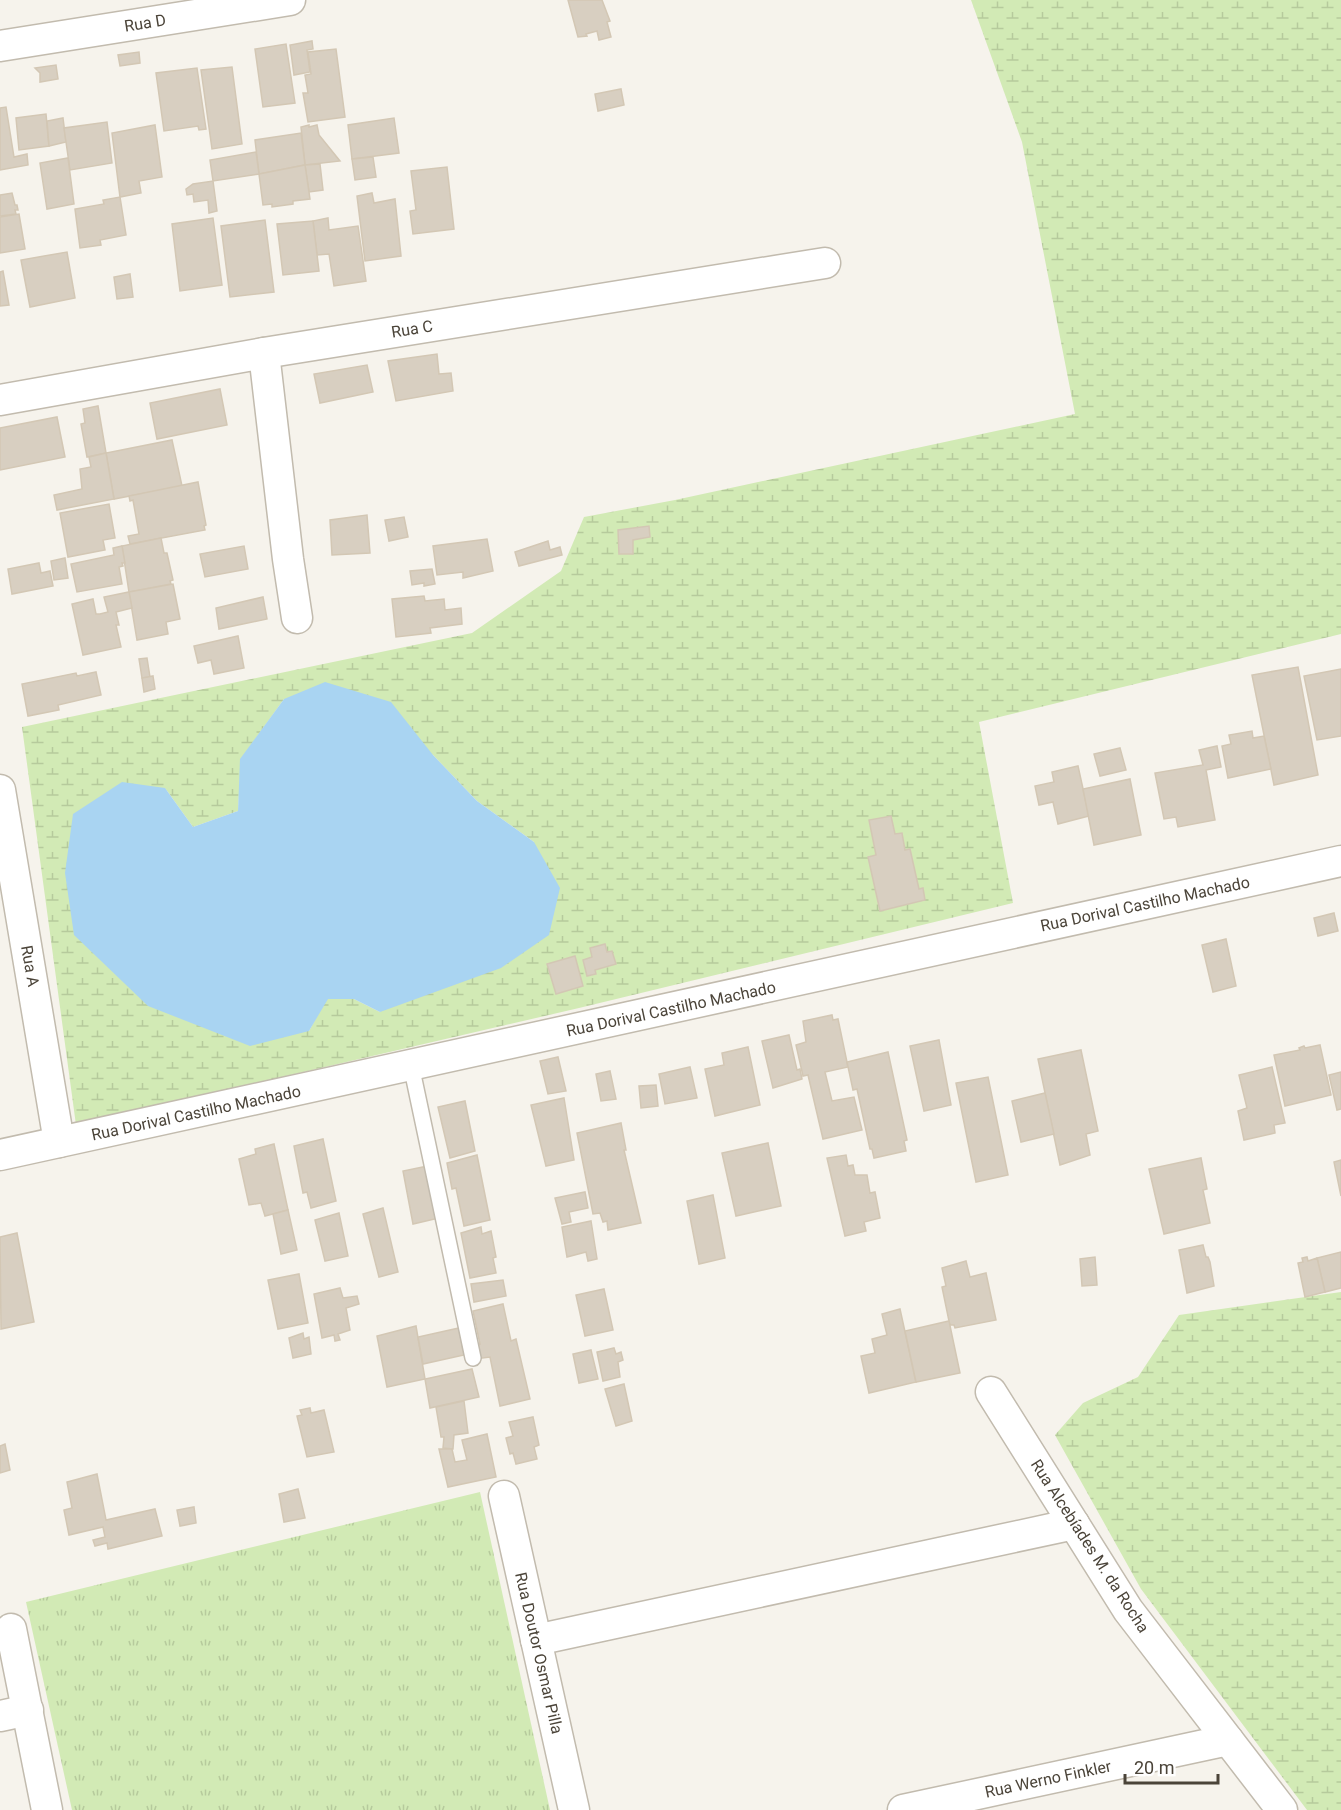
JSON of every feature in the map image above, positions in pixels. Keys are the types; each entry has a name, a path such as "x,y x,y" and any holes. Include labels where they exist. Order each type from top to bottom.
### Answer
{"street":[{"name":"Rua D","path":"0,46 290,0"},
{"name":"Rua C","path":"0,400 264,353 825,263"},
{"path":"264,353 297,618"},
{"name":"Rua A","path":"0,790 59,1142"},
{"name":"Rua Dorival Castilho Machado","path":"0,1155 1341,861"},
{"name":"Rua Alcebíades M. da Rocha","path":"991,1392 1128,1610 1282,1810"},
{"name":"Rua Doutor Osmar Pilla","path":"504,1496 574,1810"},
{"path":"536,1640 1074,1524"},
{"path":"11,1629 14,1713 47,1810"},
{"name":"Rua Werno Finkler","path":"903,1810 1228,1740"}],"lane":[{"path":"411,1065 473,1358"}],"green space":[{"path":"971,0 1341,0 1341,634 979,722 1013,903 579,1008 76,1125 22,727 472,633 561,571 584,517 675,500 1075,414 1022,142","holes":["284,699 433,755 477,801 534,842 380,1012 354,999 327,998 309,1031 165,788 193,827 238,811 241,759"]},
{"path":"1341,1292 1341,1810 1307,1810 1141,1589 1055,1435 1083,1403 1138,1377 1179,1315"},
{"path":"480,1492 550,1810 72,1810 26,1602"}],"water":[{"path":"325,682 391,702 433,755 477,801 534,842 560,888 549,935 501,968 380,1012 354,999 328,999 309,1031 250,1046 148,1006 74,935 65,873 73,814 122,782 165,788 193,827 238,811 240,759 284,699"}],"building":[{"path":"568,0 602,0 610,21 607,22 611,37 599,40 597,31 578,37"},
{"path":"312,41 313,49 307,50 310,72 294,75 290,45"},
{"path":"286,44 295,103 263,107 255,49"},
{"path":"336,49 345,117 308,122 303,93 308,93 305,75 311,74 308,52"},
{"path":"139,52 140,63 120,66 118,55"},
{"path":"56,65 58,79 40,82 40,73 35,68"},
{"path":"232,67 242,144 212,149 201,70"},
{"path":"197,68 206,129 199,130 198,126 164,131 156,73"},
{"path":"621,89 624,105 598,111 595,94"},
{"path":"6,107 14,157 27,154 28,165 0,170 0,108"},
{"path":"46,114 49,146 19,150 16,118"},
{"path":"63,118 66,142 49,146 47,121"},
{"path":"394,118 399,153 352,159 348,125"},
{"path":"107,122 112,163 70,170 64,128"},
{"path":"155,125 162,177 139,181 141,193 120,197 112,133"},
{"path":"309,125 309,127 317,125 319,135 340,161 305,165 301,127"},
{"path":"301,133 305,165 259,174 255,140"},
{"path":"256,152 259,174 213,181 210,160"},
{"path":"373,157 376,177 355,180 352,159"},
{"path":"68,158 74,204 47,209 40,163"},
{"path":"320,164 323,190 309,192 305,165"},
{"path":"305,165 310,199 272,207 272,204 263,205 259,174"},
{"path":"447,167 454,229 413,234 410,211 416,210 411,171"},
{"path":"213,181 217,211 209,213 208,200 194,202 193,194 187,195 186,189 193,184"},
{"path":"12,193 18,210 15,210 16,214 0,216 0,195"},
{"path":"372,193 374,203 395,199 401,256 365,261 357,196"},
{"path":"120,197 126,235 100,240 101,245 80,248 75,209 104,204 103,200"},
{"path":"19,214 25,249 0,253 0,217"},
{"path":"213,218 222,285 180,291 172,224"},
{"path":"328,218 329,230 358,226 366,281 334,286 329,254 317,255 313,221"},
{"path":"265,220 274,292 230,297 221,226"},
{"path":"313,221 319,271 283,275 277,224"},
{"path":"67,252 75,298 30,307 21,260"},
{"path":"3,271 9,305 0,306 0,272"},
{"path":"130,274 133,297 117,299 114,277"},
{"path":"437,354 439,374 451,373 453,391 396,401 388,361"},
{"path":"367,365 373,392 320,403 314,374"},
{"path":"220,389 227,425 157,439 150,403"},
{"path":"98,406 106,453 87,457 81,424 85,423 83,409"},
{"path":"57,417 65,457 0,470 0,428"},
{"path":"172,440 182,486 114,499 106,453"},
{"path":"106,453 114,499 57,510 54,495 82,489 80,469 91,467 89,457"},
{"path":"198,482 205,530 130,544 128,536 139,534 133,500 130,501 129,496"},
{"path":"109,504 115,538 103,540 105,550 68,557 60,513"},
{"path":"367,515 370,553 332,555 330,520"},
{"path":"404,517 408,537 389,541 385,520"},
{"path":"649,526 650,537 633,540 633,554 619,554 618,530"},
{"path":"161,538 173,580 170,581 171,584 129,592 122,546"},
{"path":"487,539 493,571 463,578 463,572 437,575 433,546"},
{"path":"548,541 550,550 560,547 562,555 519,566 515,552"},
{"path":"122,546 125,563 119,567 122,584 77,592 71,564 114,555 113,548"},
{"path":"244,546 248,569 205,577 200,554"},
{"path":"65,558 68,578 54,580 51,561"},
{"path":"39,563 41,573 50,571 53,586 12,594 8,569"},
{"path":"432,569 435,584 412,585 410,571"},
{"path":"173,584 180,619 166,622 168,634 137,640 129,592"},
{"path":"129,592 132,608 116,612 119,625 116,625 121,647 83,655 72,604 93,599 96,614 100,614 108,612 104,597"},
{"path":"424,596 425,601 444,599 445,610 461,608 462,624 430,628 431,633 396,637 392,599"},
{"path":"263,597 267,619 219,629 216,608"},
{"path":"238,636 244,668 214,674 211,660 198,663 194,646"},
{"path":"147,658 150,677 142,678 139,659"},
{"path":"1298,667 1318,775 1274,785 1252,675"},
{"path":"1341,669 1341,736 1317,740 1304,676"},
{"path":"96,672 101,695 58,705 59,710 28,716 22,684 76,673 77,676"},
{"path":"153,676 155,689 144,692 142,678"},
{"path":"1252,731 1253,738 1264,736 1271,769 1228,778 1222,746 1231,744 1229,735"},
{"path":"1217,746 1221,767 1206,770 1215,820 1178,827 1176,817 1164,819 1155,773 1203,765 1199,750"},
{"path":"1120,748 1126,770 1100,776 1094,754"},
{"path":"1078,766 1089,816 1058,824 1053,802 1039,805 1035,786 1054,782 1052,772"},
{"path":"1130,779 1141,835 1094,845 1083,789"},
{"path":"891,816 895,834 902,833 905,850 910,849 919,889 923,888 925,900 880,911 868,857 876,855 869,820"},
{"path":"1334,913 1338,931 1318,936 1314,918"},
{"path":"1226,939 1236,986 1213,992 1202,945"},
{"path":"605,944 607,952 612,951 616,964 595,970 596,974 587,976 583,960 592,957 590,948"},
{"path":"575,956 583,986 556,994 547,964"},
{"path":"832,1015 833,1020 838,1019 848,1067 825,1072 832,1101 854,1097 862,1130 823,1139 808,1075 803,1076 796,1045 806,1042 803,1021"},
{"path":"789,1035 797,1070 800,1069 802,1079 773,1088 762,1041"},
{"path":"939,1040 951,1105 924,1111 910,1046"},
{"path":"1320,1045 1331,1095 1285,1106 1274,1055 1300,1050 1299,1048 1304,1046 1305,1048"},
{"path":"748,1047 760,1105 715,1116 705,1069 724,1065 722,1053"},
{"path":"1081,1050 1098,1131 1086,1134 1090,1155 1060,1165 1038,1059"},
{"path":"888,1052 907,1140 904,1141 906,1151 874,1158 857,1089 853,1090 847,1062"},
{"path":"558,1057 566,1091 548,1094 540,1061"},
{"path":"690,1067 697,1098 665,1104 659,1074"},
{"path":"1272,1067 1285,1123 1274,1125 1275,1133 1244,1140 1238,1111 1247,1108 1239,1075"},
{"path":"610,1071 616,1099 601,1101 596,1074"},
{"path":"1341,1072 1341,1109 1337,1110 1329,1075"},
{"path":"988,1077 1008,1175 976,1182 956,1083"},
{"path":"656,1085 658,1106 641,1108 639,1086"},
{"path":"1045,1093 1054,1134 1021,1142 1012,1101"},
{"path":"564,1098 574,1160 546,1166 531,1105"},
{"path":"465,1101 475,1151 450,1158 438,1107"},
{"path":"621,1123 626,1150 624,1150 641,1223 608,1230 607,1221 603,1222 600,1213 593,1214 577,1133"},
{"path":"323,1139 336,1201 311,1208 307,1192 303,1193 294,1146"},
{"path":"768,1143 781,1206 736,1216 722,1153"},
{"path":"274,1144 288,1210 265,1216 261,1203 249,1205 239,1159 256,1154 255,1149"},
{"path":"477,1155 490,1220 464,1226 456,1188 452,1189 447,1163"},
{"path":"846,1155 848,1166 853,1165 855,1175 867,1175 870,1193 875,1192 880,1218 864,1222 866,1231 845,1236 827,1158"},
{"path":"1201,1158 1207,1189 1203,1190 1210,1223 1164,1234 1149,1169"},
{"path":"1341,1160 1341,1196 1334,1162"},
{"path":"428,1166 439,1218 413,1224 403,1171"},
{"path":"585,1192 588,1208 569,1212 571,1222 562,1224 555,1198"},
{"path":"713,1195 725,1258 699,1264 687,1201"},
{"path":"383,1208 398,1272 379,1277 363,1214"},
{"path":"288,1210 297,1250 281,1254 273,1214"},
{"path":"339,1213 348,1256 325,1261 315,1220"},
{"path":"591,1221 597,1259 588,1261 586,1252 567,1257 562,1227"},
{"path":"481,1227 482,1234 491,1231 496,1257 493,1258 496,1273 470,1278 461,1233"},
{"path":"17,1233 34,1322 1,1329 0,1237"},
{"path":"1203,1245 1210,1262 1214,1286 1187,1293 1179,1250"},
{"path":"1341,1252 1341,1288 1325,1292 1317,1258"},
{"path":"1095,1257 1097,1285 1082,1286 1080,1259"},
{"path":"1307,1257 1308,1261 1317,1258 1325,1292 1305,1297 1298,1263 1303,1262 1302,1258"},
{"path":"966,1261 970,1277 986,1273 996,1320 955,1328 954,1325 950,1325 949,1321 942,1287 946,1286 942,1268"},
{"path":"299,1274 308,1323 278,1329 268,1280"},
{"path":"503,1280 506,1296 474,1302 471,1284"},
{"path":"340,1288 343,1298 357,1296 359,1304 346,1308 350,1330 338,1334 340,1340 335,1341 334,1335 322,1338 314,1294"},
{"path":"604,1289 613,1330 585,1336 576,1295"},
{"path":"503,1304 511,1341 516,1339 530,1399 500,1406 490,1357 475,1359 473,1345 480,1344 473,1311"},
{"path":"900,1309 916,1382 869,1393 861,1356 875,1353 872,1339 887,1335 882,1314"},
{"path":"949,1321 960,1373 916,1382 905,1331"},
{"path":"416,1326 425,1379 387,1387 377,1336"},
{"path":"459,1328 464,1355 423,1364 418,1337"},
{"path":"303,1333 304,1339 309,1337 311,1354 293,1358 289,1338"},
{"path":"614,1348 616,1354 621,1352 623,1360 618,1362 620,1377 603,1381 597,1352"},
{"path":"591,1350 598,1379 579,1383 573,1354"},
{"path":"472,1369 479,1397 430,1408 425,1379"},
{"path":"624,1384 632,1421 616,1426 605,1389"},
{"path":"464,1401 468,1433 454,1435 453,1449 443,1448 444,1437 441,1437 436,1407"},
{"path":"310,1408 311,1413 324,1410 334,1452 307,1457 297,1416 302,1415 300,1410"},
{"path":"533,1417 539,1445 534,1447 537,1459 516,1464 513,1453 510,1454 506,1438 513,1436 509,1422"},
{"path":"487,1434 496,1477 448,1487 439,1449 452,1449 455,1462 467,1460 462,1440"},
{"path":"5,1444 10,1470 0,1473 0,1446"},
{"path":"97,1474 106,1520 155,1509 162,1536 108,1549 107,1543 95,1546 93,1540 105,1537 103,1527 69,1535 64,1510 72,1508 67,1482"},
{"path":"298,1489 305,1518 284,1522 279,1494"},
{"path":"194,1507 196,1523 180,1526 177,1510"}]}
